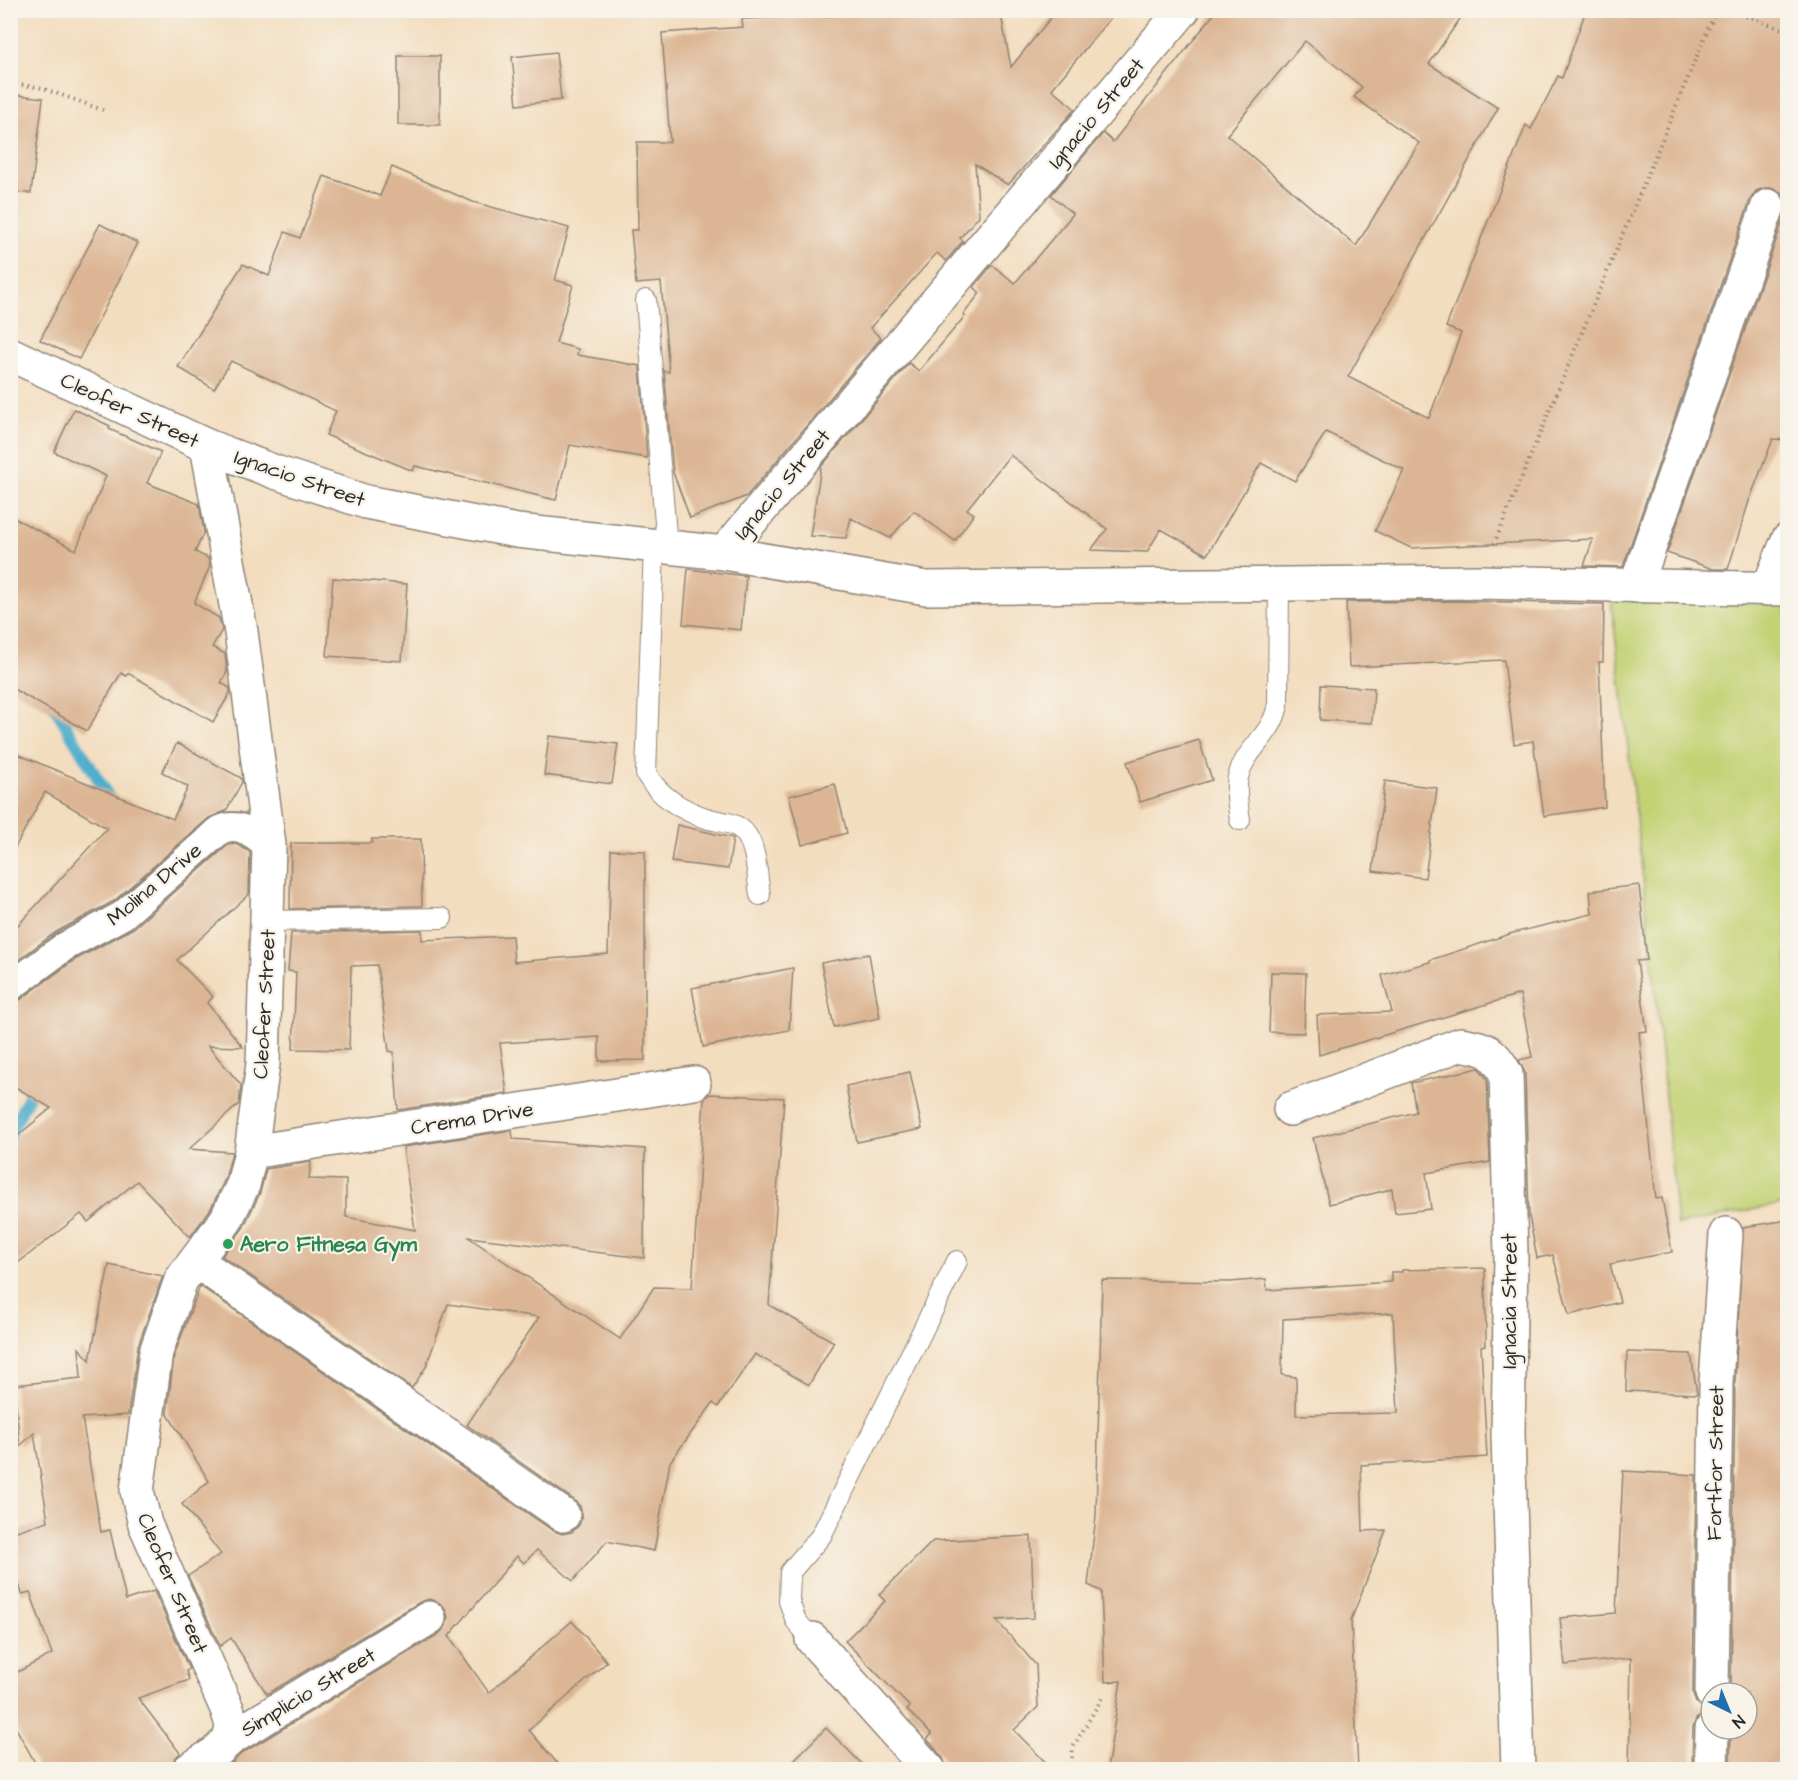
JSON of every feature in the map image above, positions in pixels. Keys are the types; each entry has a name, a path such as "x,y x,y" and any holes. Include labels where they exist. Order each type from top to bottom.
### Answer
{"street":[{"name":"Ignacio Street","path":"207,446 275,472 366,502 517,531 724,553 1183,10"},
{"path":"1636,586 1768,206"},
{"name":"Cleofer Street","path":"10,354 207,446 241,632 269,845 263,1064 251,1152 243,1185 226,1220 181,1280 156,1352 137,1491 145,1524 227,1709 232,1725 230,1739"},
{"path":"724,553 926,588 1479,582 1778,589 1788,540"},
{"name":"Molina Drive","path":"10,987 64,948 123,915 220,830 231,825 239,826 269,845"},
{"name":"Ignacia Street","path":"1290,1109 1461,1044 1496,1055 1506,1074 1511,1256 1508,1434 1518,1770"},
{"name":"Crema Drive","path":"251,1152 694,1083"},
{"name":"Fortfor Street","path":"1712,1681 1716,1382 1726,1234"},
{"path":"196,1261 563,1515"},
{"name":"Simplicio Street","path":"189,1770 214,1754 230,1739 429,1618"},
{"path":"812,1640 929,1770"},
{"path":"1711,1770 1712,1741"}],"lane":[{"path":"646,300 661,545 646,774 654,787 668,801 708,819 731,823 745,832 752,852 760,895"},
{"path":"1240,820 1237,799 1238,777 1248,756 1275,721 1280,583"},
{"path":"268,921 442,918"},
{"path":"812,1640 796,1622 789,1601 790,1572 821,1536 957,1261"}],"path":[{"path":"1479,582 1716,10"},
{"path":"1730,10 1788,31"},
{"path":"10,83 42,88 103,110"},
{"path":"1071,1770 1073,1747 1104,1695"}],"green space":[{"path":"1611,597 1787,598 1787,1203 1677,1225 1654,977"}],"building":[{"path":"836,10 1000,10 1011,67 1057,10 1117,10 1052,89 1075,109 1008,185 975,164 979,216 960,238 963,241 946,261 937,253 870,328 881,338 747,496 690,518 673,472 664,371 669,372 661,282 636,284 631,230 638,230 637,142 670,142 662,33 743,27 742,19 837,16"},
{"path":"1217,10 1466,10 1429,64 1498,108 1348,377 1429,418 1461,333 1446,327 1526,125 1531,129 1558,76 1562,78 1586,10 1788,10 1788,440 1773,439 1749,501 1728,569 1713,569 1667,553 1786,212 1783,194 1774,188 1756,191 1750,200 1623,567 1584,566 1593,539 1411,548 1375,531 1404,470 1326,432 1295,481 1261,463 1207,555 1161,529 1147,552 1091,550 1107,529 1010,455 967,509 974,514 955,541 914,511 890,538 851,518 846,538 810,536 821,467 909,363 919,371 965,316 963,315 980,293 974,287 992,265 1015,283 1073,214 1051,195 1103,133 1113,142","holes":["1305,41 1362,87 1354,97 1419,143 1356,246 1227,135"]},
{"path":"556,52 561,100 517,105 512,57"},
{"path":"398,56 440,56 440,125 398,125"},
{"path":"10,94 43,98 31,193 10,192"},
{"path":"392,167 473,202 569,228 555,280 573,285 556,343 578,349 577,355 640,366 647,458 570,445 556,500 415,466 413,471 326,435 336,411 231,361 214,389 178,367 243,264 269,276 285,232 300,238 324,176 380,196"},
{"path":"100,224 138,243 79,359 40,340"},
{"path":"74,409 110,426 109,429 161,452 147,483 199,504 204,532 195,552 208,558 210,566 194,603 219,618 222,630 212,647 225,654 227,672 221,683 230,688 230,693 213,722 128,673 126,676 121,673 87,731 10,687 10,516 76,550 106,476 54,452"},
{"path":"688,569 746,576 741,630 683,624"},
{"path":"333,578 407,584 402,661 327,656"},
{"path":"1462,601 1604,604 1603,662 1599,662 1605,807 1544,816 1533,741 1514,744 1504,660 1349,667 1346,602"},
{"path":"1321,685 1374,688 1372,723 1320,720"},
{"path":"549,736 618,744 612,784 544,775"},
{"path":"1199,740 1212,780 1140,802 1127,762"},
{"path":"177,743 241,778 242,782 226,811 209,818 114,901 56,932 10,966 10,934 107,828 45,792 10,857 10,751 173,819 188,787 162,772"},
{"path":"1385,781 1437,788 1425,878 1373,871"},
{"path":"835,784 847,833 802,845 789,796"},
{"path":"677,825 733,838 728,869 671,862"},
{"path":"372,839 421,839 422,906 290,909 291,843 372,843"},
{"path":"236,844 250,852 249,894 177,960 213,997 207,1003 243,1047 208,1046 241,1085 239,1104 189,1149 232,1152 225,1179 210,1210 190,1237 137,1181 88,1222 81,1214 10,1269 10,1142 51,1108 10,1084 10,1003 20,1000 73,961 134,928 228,845"},
{"path":"611,850 645,851 645,1060 599,1061 599,1037 500,1043 507,1093 398,1110 394,1052 389,1051 377,965 351,966 349,1050 293,1049 296,972 288,971 291,933 422,930 422,940 512,936 514,962 608,954"},
{"path":"1639,885 1647,960 1637,961 1647,1031 1639,1032 1656,1199 1662,1198 1672,1252 1610,1264 1620,1302 1569,1315 1553,1255 1537,1258 1529,1216 1525,1073 1519,1060 1532,1057 1520,994 1319,1055 1317,1015 1392,1012 1382,975 1430,962 1430,960 1513,933 1592,914 1590,891"},
{"path":"869,954 880,1018 834,1027 821,963"},
{"path":"793,968 789,1030 703,1047 692,988"},
{"path":"1271,972 1306,973 1304,1033 1269,1032"},
{"path":"1479,1068 1487,1079 1490,1162 1426,1173 1431,1209 1395,1213 1392,1189 1329,1204 1313,1138 1416,1112 1411,1083"},
{"path":"910,1072 922,1129 857,1142 846,1086"},
{"path":"709,1094 784,1098 769,1305 834,1342 809,1385 755,1354 718,1407 713,1403 670,1462 654,1551 607,1541 573,1581 537,1550 524,1563 517,1556 449,1636 489,1693 572,1621 607,1662 529,1730 563,1770 225,1770 241,1754 439,1634 446,1626 448,1617 445,1608 438,1602 429,1599 420,1602 267,1694 231,1638 220,1646 188,1576 221,1554 182,1504 209,1481 167,1413 174,1356 200,1286 552,1530 562,1534 572,1532 579,1525 582,1516 580,1506 574,1500 467,1425 539,1317 448,1304 426,1367 412,1388 222,1256 243,1228 260,1193 266,1169 311,1162 309,1179 346,1180 346,1217 415,1230 403,1147 512,1130 513,1139 645,1149 644,1258 468,1237 620,1339 654,1287 692,1288 704,1099"},
{"path":"1788,1220 1788,1679 1783,1770 1730,1770 1731,1741 1759,1741 1759,1681 1731,1681 1735,1383 1743,1227"},
{"path":"109,1265 163,1276 138,1346 128,1415 82,1418 101,1532 110,1530 126,1600 154,1591 189,1669 186,1671 189,1680 138,1698 180,1753 173,1761 170,1770 39,1770 10,1717 10,1676 52,1654 30,1592 22,1594 10,1555 10,1533 48,1521 34,1433 20,1446 14,1385 81,1378 79,1348 90,1360"},
{"path":"1485,1268 1486,1345 1481,1346 1487,1457 1361,1465 1363,1531 1386,1530 1351,1620 1358,1770 1107,1770 1121,1681 1105,1682 1101,1591 1088,1585 1096,1516 1102,1280 1230,1282 1266,1279 1267,1290 1391,1282 1391,1272 1402,1272 1402,1270","holes":["1393,1313 1398,1413 1296,1415 1296,1377 1282,1375 1283,1319"]},
{"path":"1627,1352 1691,1354 1697,1394 1626,1391"},
{"path":"1623,1471 1696,1475 1693,1693 1696,1703 1699,1705 1699,1717 1693,1728 1692,1770 1629,1770 1631,1658 1565,1665 1560,1618 1616,1613"},
{"path":"1031,1536 1034,1618 996,1620 1036,1665 1038,1707 1014,1730 1053,1770 947,1770 943,1758 927,1739 932,1734 907,1710 910,1707 845,1641 885,1601 879,1595 933,1541"},
{"path":"826,1728 868,1770 784,1770"}],"waterway":[{"path":"51,701 113,804"},
{"path":"10,1134 36,1082"}],"place":[{"name":"Aero Fitnesa Gym","path":"228,1244"}]}
